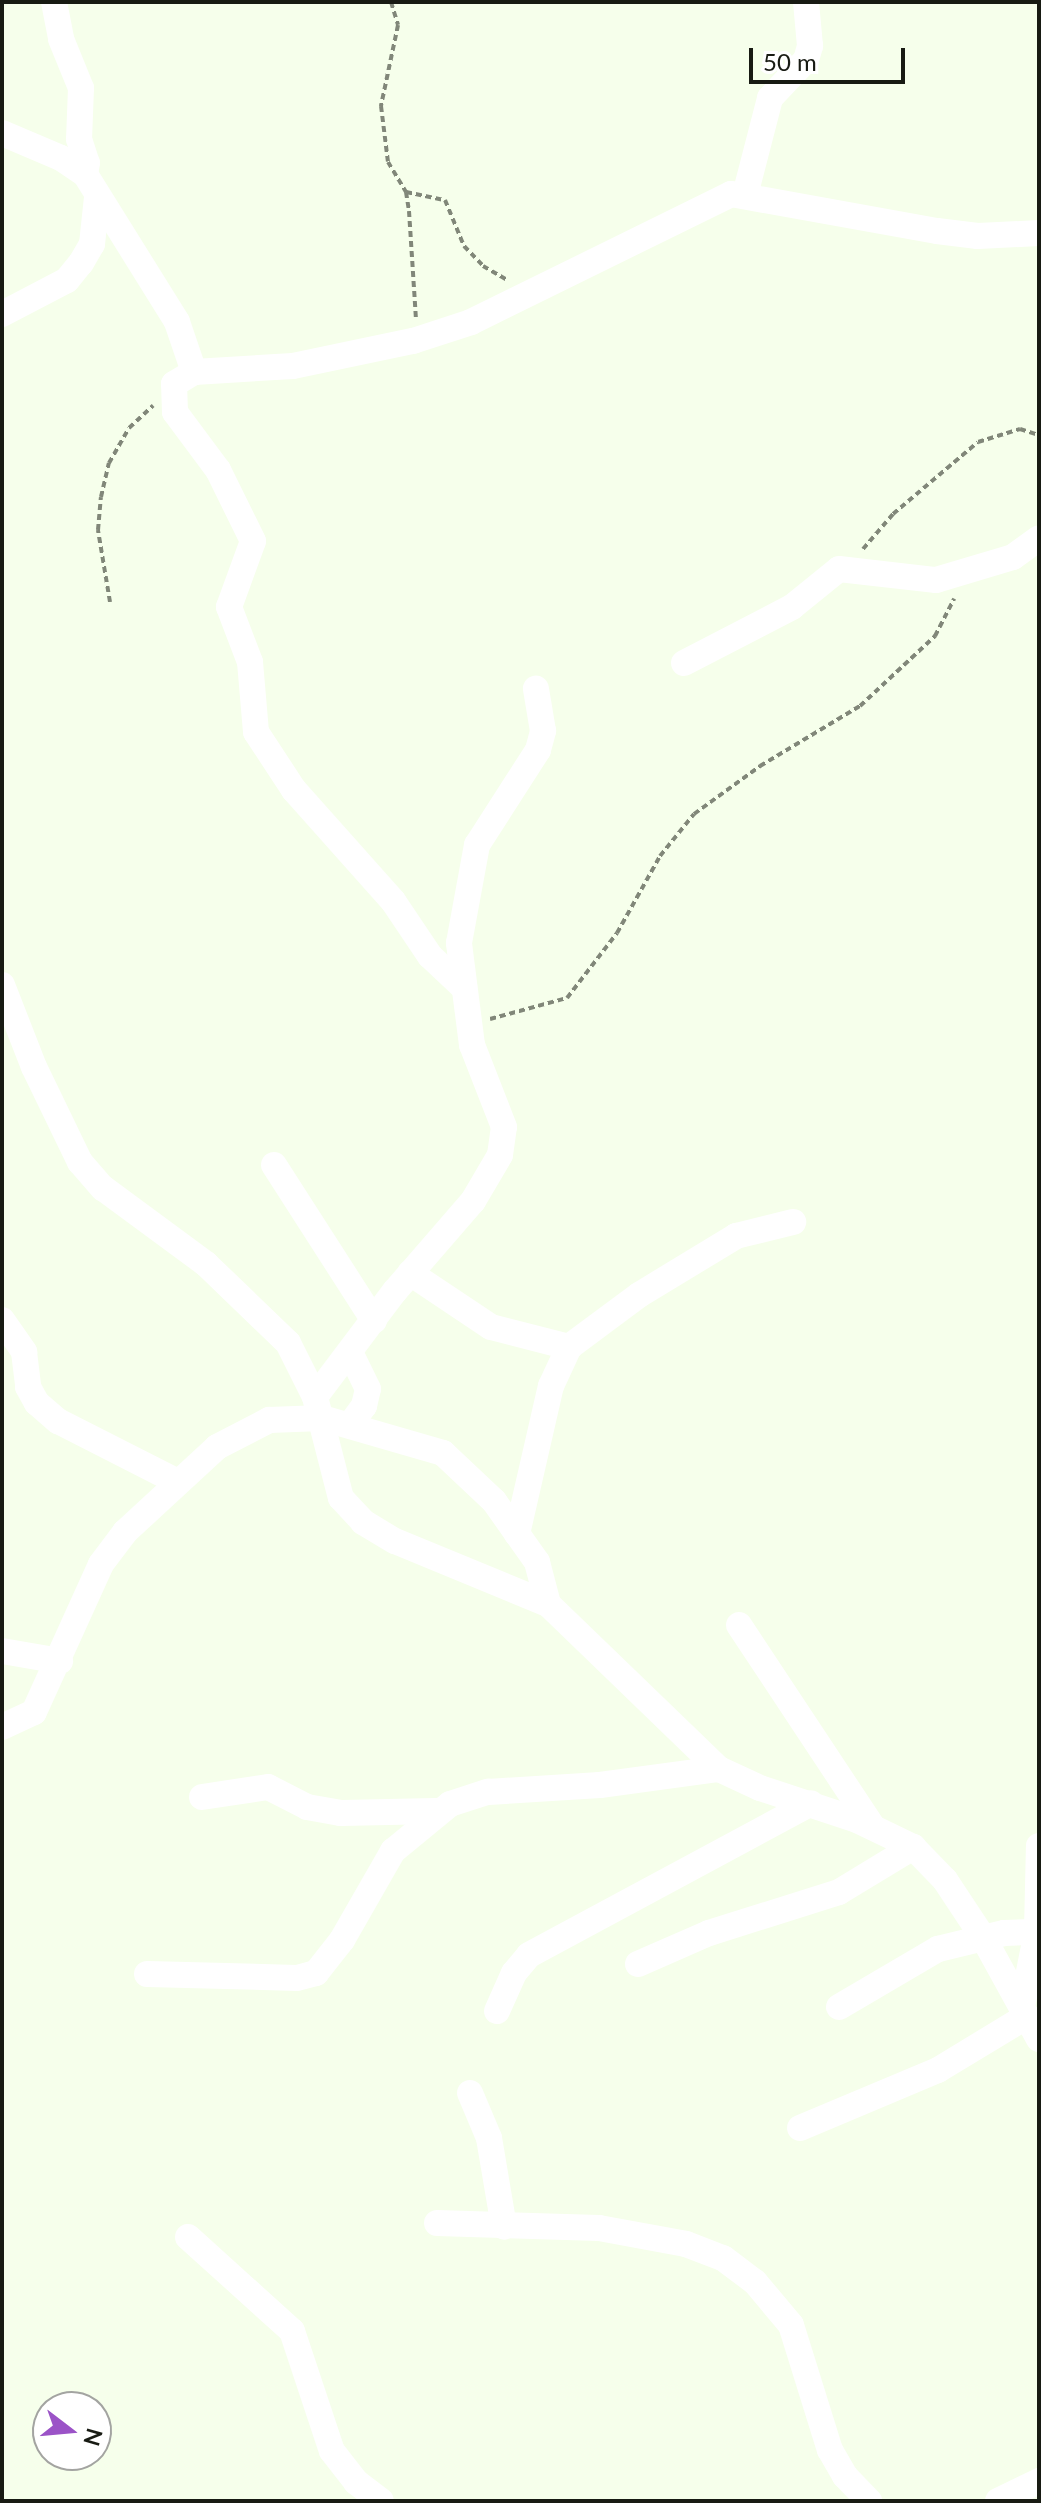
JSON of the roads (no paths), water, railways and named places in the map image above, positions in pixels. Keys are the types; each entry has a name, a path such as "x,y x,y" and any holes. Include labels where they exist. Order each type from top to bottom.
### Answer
{"street":[{"path":"2,314 67,280 92,244 91,186 79,139 81,88 61,39 54,2"},
{"path":"745,195 770,98 806,60 810,46 806,2"},
{"path":"2,133 61,158 91,186 177,322 194,372"},
{"path":"462,986 430,956 384,890 294,790 256,732 252,671 229,607 253,541 218,470 175,412 171,393 174,384 194,372 293,366 413,341 533,294 720,196 745,195 950,232 1039,233"},
{"path":"684,663 792,607 831,573 848,566 902,580 958,576 1013,557 1039,538"},
{"path":"318,1408 374,1321 410,1273 473,1201 500,1155 500,1108 476,1059 462,986 459,943 477,845 538,750 543,731 536,689"},
{"path":"2,985 8,1026 80,1162 131,1212 206,1264 266,1318 295,1355 318,1408 341,1498 363,1522 548,1604 719,1769 872,1826 913,1847 945,1880 984,1939 1029,2021"},
{"path":"274,1165 374,1321"},
{"path":"517,1534 551,1386 569,1347 639,1295 736,1236 793,1222"},
{"path":"410,1273 491,1327 569,1347"},
{"path":"2,1320 24,1352 28,1387 37,1403 58,1421 176,1481"},
{"path":"350,1425 364,1406 368,1389 351,1354"},
{"path":"2,1727 34,1712 60,1661 101,1564 125,1532 176,1481 217,1447 269,1420 318,1408 350,1425 443,1453 486,1491 537,1562 548,1604"},
{"path":"739,1625 872,1826"},
{"path":"2,1651 60,1661"},
{"path":"202,1797 268,1787 307,1807 341,1813 436,1811 488,1792 613,1783 719,1769"},
{"path":"497,2011 514,1973 529,1955 811,1803"},
{"path":"147,1974 297,1978 316,1973 342,1940 393,1851 436,1811"},
{"path":"1029,2021 1038,1931 1039,1846"},
{"path":"638,1964 709,1933 839,1892 913,1847"},
{"path":"839,2007 938,1949 1038,1931"},
{"path":"800,2128 938,2070 1029,2021"},
{"path":"470,2093 489,2138 504,2227"},
{"path":"437,2223 599,2228 686,2244 723,2258 755,2282 791,2325 830,2450 845,2476 869,2501"},
{"path":"188,2237 292,2331 332,2451 356,2482 381,2501"},
{"path":"998,2501 1039,2481"}]}
